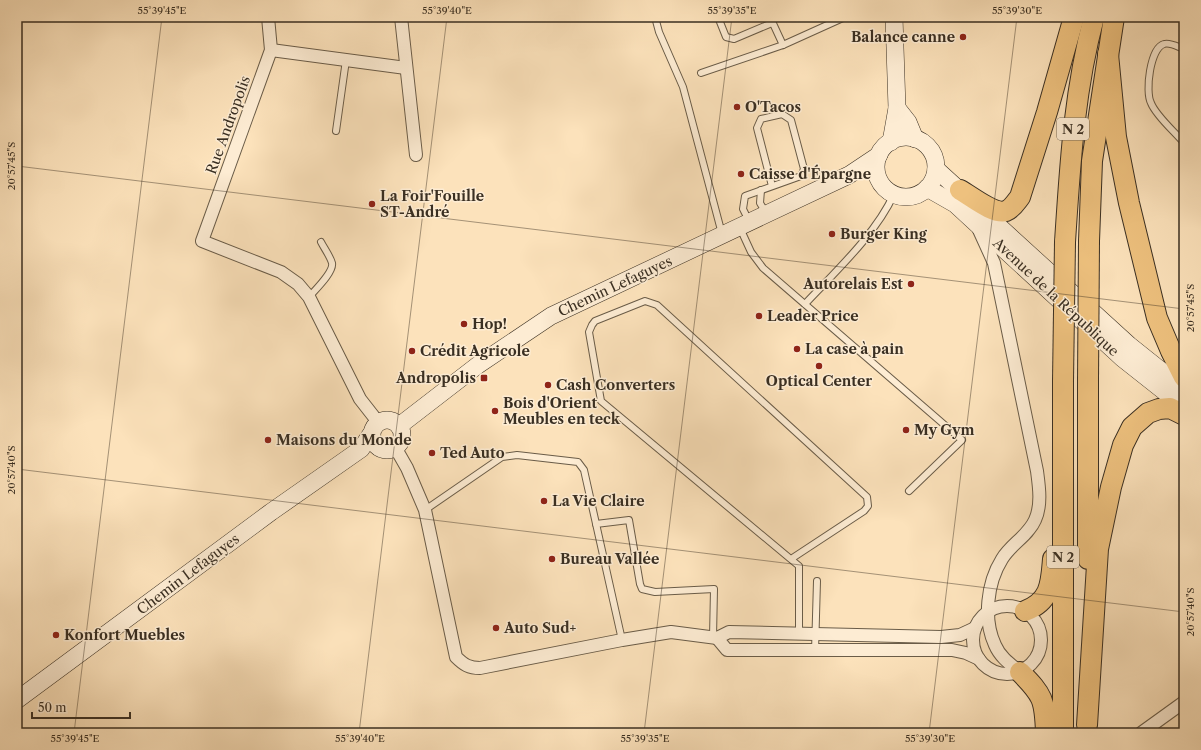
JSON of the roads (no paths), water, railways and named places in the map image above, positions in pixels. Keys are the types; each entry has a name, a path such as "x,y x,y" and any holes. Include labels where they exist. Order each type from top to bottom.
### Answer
{"highway":[{"path":"960,190 974,197 990,209 998,211 1006,211 1012,207 1020,197 1047,112 1074,17"},
{"name":"N 2","path":"1063,733 1063,381 1065,242 1073,123 1082,68 1094,17"},
{"name":"N 2","path":"1087,729 1089,241 1092,161 1114,17"},
{"path":"1108,54 1116,137 1129,203 1157,318 1184,377"},
{"path":"1087,729 1098,549 1111,487 1123,445 1132,427 1148,413 1160,409 1170,408 1184,415"},
{"path":"1025,611 1040,603 1046,596 1051,582 1064,440"},
{"path":"1020,672 1034,686 1045,706 1046,733"}],"main road":[{"path":"891,142 897,108 894,17"},
{"path":"897,108 908,122 915,139"},
{"path":"902,138 915,139 921,141 931,150 934,156 936,169 934,179 922,193 908,197 894,194 882,185 879,179 876,163 879,155 891,142 902,138"},
{"name":"Chemin Lefaguyes","path":"399,426 478,365 551,316 849,175 879,155"},
{"name":"Avenue de la République","path":"936,169 1129,345 1184,389"},
{"path":"849,175 879,179"},
{"name":"Avenue de la République","path":"927,188 955,204 1122,358 1184,407"},
{"path":"361,450 389,448 399,444 402,435 399,426 387,419 374,428 374,444 389,448"},
{"name":"Chemin Lefaguyes","path":"17,700 271,512 361,450 374,428"}],"street":[{"name":"Rue Andropolis","path":"268,17 271,50 202,241 280,272 298,284 309,297"},
{"path":"401,17 416,155"},
{"path":"271,50 406,68"},
{"path":"976,222 994,263 1037,471 1040,494 1036,518 1029,531 1002,559 992,582 988,612 990,630 995,646 1006,661 1020,672"},
{"path":"309,297 374,428"},
{"path":"389,448 407,468 425,510 456,656 463,664 471,668 480,668 622,640 671,632 715,638 729,632 941,637 960,635 975,628"},
{"path":"1006,606 1025,611 1033,618 1039,627 1042,637 1041,648 1036,658 1029,666 1020,672 1003,674 986,667 979,659 974,649 973,639 975,628 980,619 988,612 1006,606"},
{"path":"715,638 727,650 952,650 966,653 979,659"},
{"path":"1141,733 1184,702"}],"lane":[{"path":"655,17 659,32 683,87 723,235"},
{"path":"718,17 726,37 734,39 771,20 783,45"},
{"path":"701,73 783,45 844,17"},
{"path":"1184,49 1170,44 1164,44 1158,47 1154,54 1147,90 1151,105 1184,143"},
{"path":"336,132 346,60"},
{"path":"772,186 757,128 761,119 782,114 791,120 804,169 801,176 745,196 743,209 751,252 763,268 962,440 909,491"},
{"path":"761,190 760,203 767,215"},
{"path":"805,304 874,228 886,212 894,194"},
{"path":"309,297 329,273 332,266 332,262 321,242"},
{"path":"791,559 864,511 868,506 867,496 657,305 645,301 595,321 589,332 601,402 799,566 799,633"},
{"path":"425,510 502,457 518,455 578,462 584,470 622,640"},
{"path":"596,524 629,520 642,589 655,592 714,589 715,638"},
{"path":"815,651 817,581"}],"place":[{"name":"Balance canne","path":"963,37"},
{"name":"O'Tacos","path":"737,107"},
{"name":"Caisse d'Épargne","path":"741,174"},
{"name":"La Foir'Fouille ST-André","path":"372,204"},
{"name":"Burger King","path":"832,234"},
{"name":"Autorelais Est","path":"911,284"},
{"name":"Leader Price","path":"759,316"},
{"name":"Hop!","path":"464,324"},
{"name":"La case à pain","path":"797,349"},
{"name":"Crédit Agricole","path":"412,351"},
{"name":"Optical Center","path":"819,366"},
{"name":"Andropolis","path":"484,378"},
{"name":"Cash Converters","path":"548,385"},
{"name":"Bois d'Orient Meubles en teck","path":"495,411"},
{"name":"My Gym","path":"906,430"},
{"name":"Maisons du Monde","path":"268,440"},
{"name":"Ted Auto","path":"432,453"},
{"name":"La Vie Claire","path":"544,501"},
{"name":"Bureau Vallée","path":"552,559"},
{"name":"Auto Sud+","path":"496,628"},
{"name":"Konfort Muebles","path":"56,635"}]}
